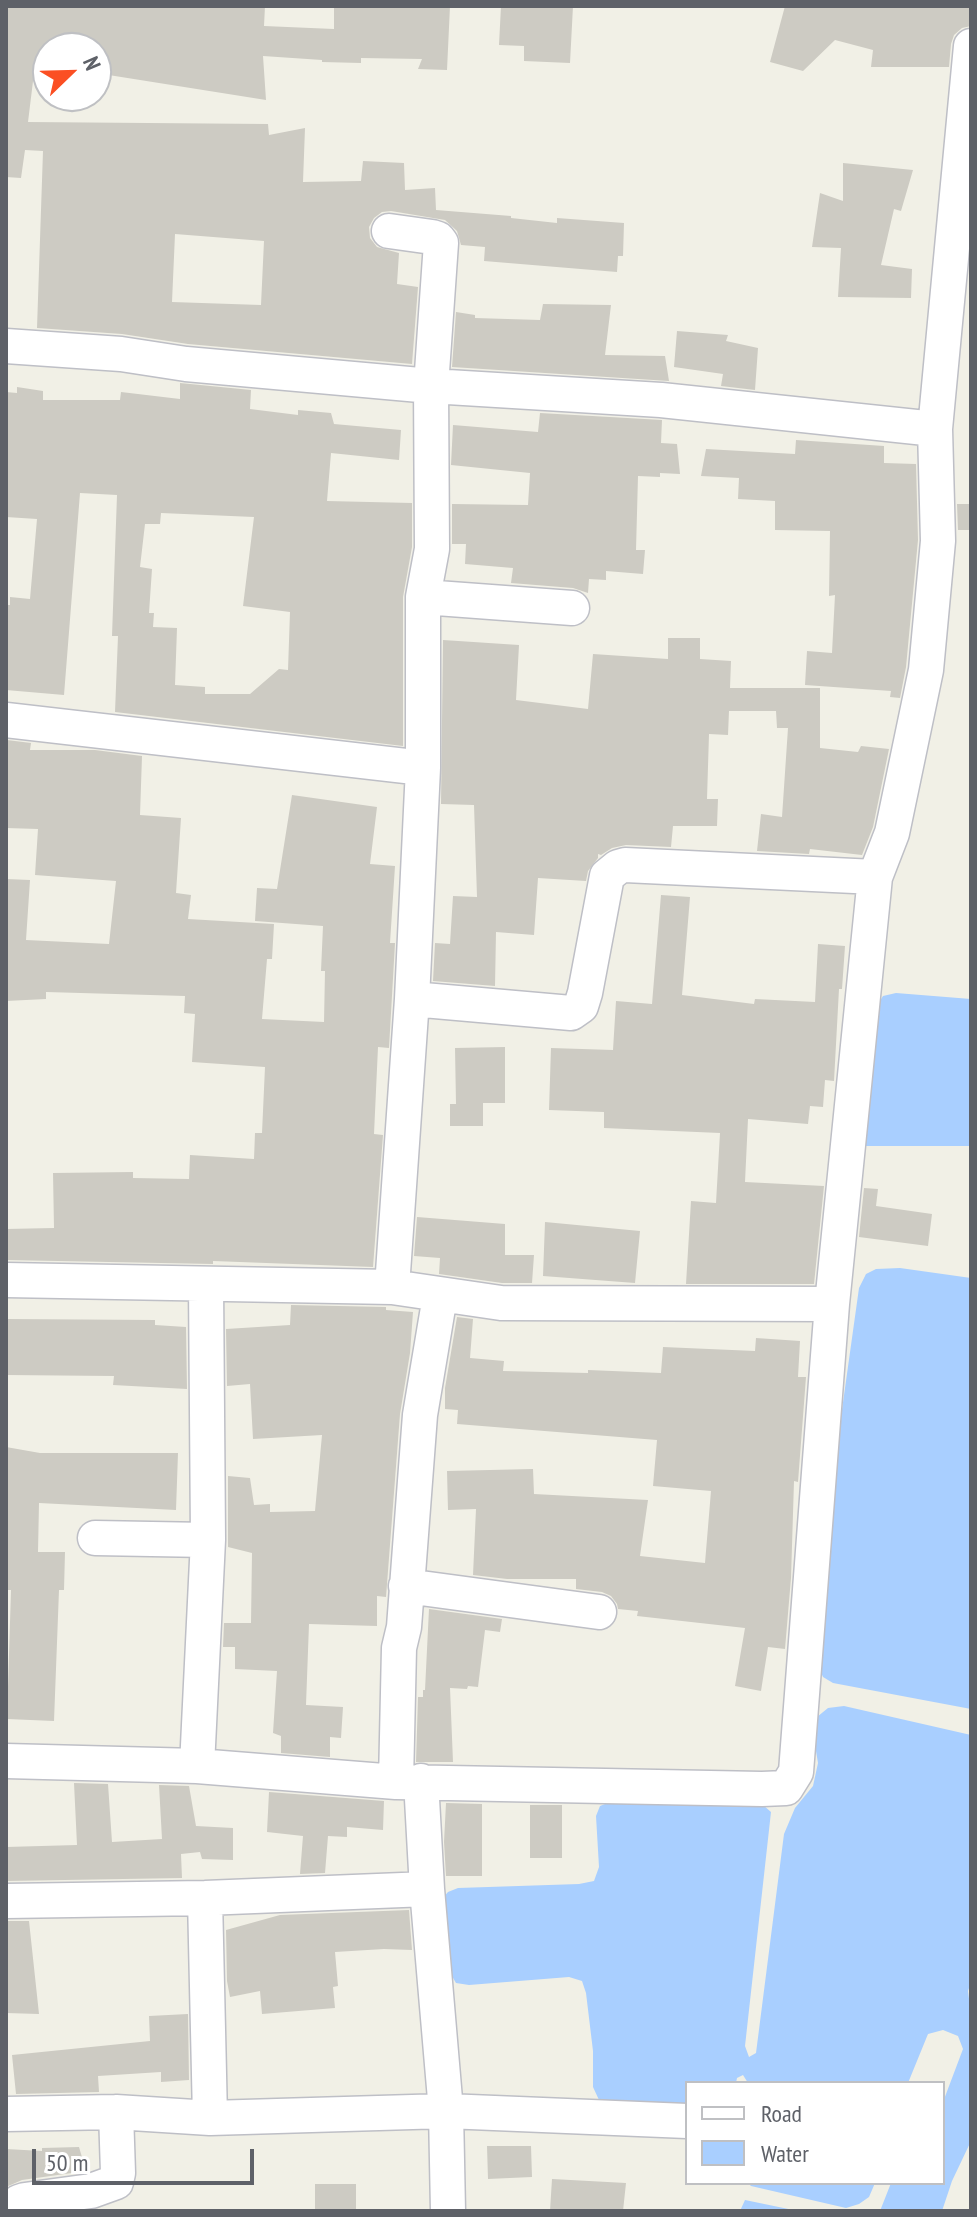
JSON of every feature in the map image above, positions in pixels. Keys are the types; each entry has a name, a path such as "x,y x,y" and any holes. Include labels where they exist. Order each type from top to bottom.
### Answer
{"street":[{"path":"6,1761 197,1766 408,1781 762,1789 786,1788 796,1772 832,1304 875,877 892,833 926,670 938,541 935,429 956,367 971,46"},
{"path":"389,231 432,237 441,243 431,386 432,549 423,597 423,768 412,999 392,1287"},
{"path":"6,346 121,354 186,364 431,386 661,400 935,429"},
{"path":"423,597 572,608"},
{"path":"6,720 423,768"},
{"path":"412,999 571,1013 581,1006 585,993 607,876 625,865 875,877"},
{"path":"6,1280 392,1287 501,1303 832,1304"},
{"path":"197,1766 208,1540 206,1284"},
{"path":"440,1296 420,1415 404,1627 397,1668 408,1781 427,1889 446,2111 448,2211"},
{"path":"95,1538 208,1540"},
{"path":"406,1586 599,1612"},
{"path":"6,1901 205,1898 427,1889"},
{"path":"205,1898 210,2118"},
{"path":"6,2114 116,2112 210,2118 446,2111 685,2121"},
{"path":"16,2211 19,2202 25,2200 91,2191 116,2182 116,2112"}],"water":[{"path":"896,993 971,999 971,1146 866,1146 862,1131 876,1007 883,996"},
{"path":"900,1268 971,1278 971,1709 833,1683 823,1677 819,1668 832,1481 859,1288 866,1274 876,1269"},
{"path":"844,1706 971,1735 971,1982 968,1991 971,2014 971,2141 942,2211 880,2211 890,2185 945,2185 945,2097 963,2049 958,2036 943,2030 928,2034 909,2081 747,2081 743,2075 736,2081 685,2081 685,2108 599,2100 593,2087 593,2051 582,1981 569,1977 469,1985 456,1983 449,1971 440,1901 448,1892 458,1888 594,1881 599,1867 596,1816 600,1806 610,1802 763,1805 771,1812 745,2046 749,2057 756,2053 784,1834 795,1808 813,1786 818,1763 813,1733 817,1717 828,1708"},
{"path":"874,2185 869,2197 846,2208 751,2186"},
{"path":"745,2200 798,2211 740,2211"}],"building":[{"path":"6,6 265,6 264,26 334,29 334,6 450,6 447,70 418,69 422,59 361,58 361,63 263,56 266,100 112,76 112,32 32,32 32,89 28,122 268,124 269,135 305,128 303,182 361,181 363,161 404,163 405,190 435,188 436,210 557,223 557,218 624,223 623,256 618,256 617,272 484,261 485,247 461,245 457,231 445,220 382,212 369,227 370,238 377,247 399,253 397,284 418,287 412,364 37,328 43,151 25,150 21,178 6,177","holes":["175,234 264,241 261,305 172,302"]},
{"path":"501,6 573,6 570,63 524,61 524,46 499,45"},
{"path":"785,6 971,6 971,26 962,28 954,35 949,67 871,67 873,50 835,40 803,71 770,62"},
{"path":"843,163 913,170 901,211 894,209 881,265 912,269 911,298 838,297 841,248 812,247 820,193 843,201"},
{"path":"543,304 611,305 605,355 665,356 669,381 452,367 456,312 475,315 475,318 540,320"},
{"path":"677,331 728,335 726,341 758,348 755,390 721,386 723,374 674,367"},
{"path":"180,383 251,390 250,409 298,415 298,410 331,413 334,424 401,430 399,460 331,453 327,501 412,503 412,547 403,597 403,746 115,712 118,636 112,636 117,495 80,493 64,695 6,690 6,605 10,605 10,597 30,599 37,519 6,517 6,392 17,393 17,387 43,391 43,400 120,400 121,392 180,399","holes":["161,513 254,517 243,606 290,612 288,670 279,669 250,694 205,694 205,687 175,685 177,628 153,627 154,613 149,613 152,569 140,567 145,524 160,524"]},
{"path":"540,413 662,420 661,443 677,444 680,474 638,476 636,550 645,550 643,574 606,571 606,580 589,579 588,593 573,588 511,583 513,568 465,564 466,544 452,544 452,504 528,505 530,473 451,465 453,425 538,432"},
{"path":"796,440 884,446 884,463 916,464 918,540 906,667 900,698 890,697 891,691 805,685 807,651 832,653 835,595 829,596 830,531 775,530 775,501 738,499 739,478 701,476 706,449 795,454"},
{"path":"957,504 971,504 971,530 958,530"},
{"path":"668,638 700,638 700,659 731,661 730,688 820,688 820,748 858,752 861,746 889,749 873,827 862,855 810,849 809,854 757,851 761,814 782,817 788,728 777,728 776,711 729,711 728,735 709,734 707,799 718,799 717,826 673,826 671,847 626,845 612,848 598,854 586,881 538,878 534,935 496,932 495,986 433,981 435,943 450,944 453,896 477,897 474,805 441,804 443,640 519,645 516,700 588,709 593,654 668,659"},
{"path":"7,740 31,743 30,750 95,750 142,756 140,815 181,818 176,893 191,895 188,919 274,924 272,959 267,959 262,1019 324,1022 325,971 321,971 323,926 255,921 257,888 277,889 292,795 377,807 370,864 395,866 390,943 395,943 389,1048 378,1047 374,1134 383,1135 373,1267 213,1261 213,1264 6,1260 6,1229 54,1228 53,1173 133,1172 133,1178 189,1179 190,1155 254,1159 255,1133 262,1133 265,1067 192,1062 195,1014 184,1013 185,996 46,992 46,999 6,1001 6,879 30,880 26,940 109,944 116,881 35,875 38,829 6,828"},
{"path":"661,895 690,897 682,995 754,1004 755,999 815,1002 818,944 845,946 842,989 839,989 834,1081 825,1080 823,1107 810,1106 808,1124 748,1119 745,1182 824,1186 814,1284 686,1284 691,1201 716,1203 720,1133 604,1128 604,1112 549,1110 551,1048 613,1050 616,1001 652,1004"},
{"path":"505,1047 505,1103 483,1103 483,1126 450,1126 450,1104 456,1104 455,1048"},
{"path":"864,1188 878,1189 876,1206 932,1214 928,1246 859,1237"},
{"path":"417,1217 505,1224 505,1255 534,1255 532,1283 502,1283 439,1274 440,1258 414,1256"},
{"path":"545,1222 640,1231 635,1283 543,1276"},
{"path":"291,1305 386,1307 386,1310 413,1312 400,1414 386,1597 377,1596 377,1626 309,1624 306,1705 343,1707 341,1738 330,1737 330,1757 281,1753 281,1736 273,1733 277,1671 235,1669 235,1647 223,1647 224,1623 251,1623 252,1553 228,1547 228,1476 250,1478 254,1505 270,1504 270,1512 315,1511 322,1435 253,1439 250,1384 227,1386 226,1329 290,1325"},
{"path":"457,1317 473,1319 470,1358 504,1361 503,1371 661,1373 663,1347 755,1351 756,1338 800,1341 798,1377 806,1377 798,1482 794,1481 785,1649 768,1647 761,1691 735,1686 745,1628 637,1616 638,1611 618,1609 611,1596 602,1592 576,1589 576,1579 507,1579 473,1575 476,1509 448,1510 447,1471 533,1469 534,1494 648,1500 640,1556 705,1563 711,1491 653,1486 657,1440 457,1424 458,1410 445,1409 445,1388"},
{"path":"6,1319 155,1320 155,1325 186,1327 187,1389 113,1385 114,1376 6,1375"},
{"path":"6,1447 40,1453 178,1453 176,1510 39,1503 38,1552 65,1552 64,1590 59,1590 54,1721 7,1719 11,1590 6,1590"},
{"path":"429,1609 502,1619 500,1632 485,1630 478,1687 450,1688 453,1762 416,1762 418,1697 423,1697 425,1690"},
{"path":"74,1783 108,1784 112,1842 162,1839 159,1785 189,1786 196,1826 233,1828 233,1860 202,1859 200,1852 181,1854 182,1878 6,1881 6,1847 77,1845"},
{"path":"269,1792 384,1801 383,1830 347,1827 347,1837 328,1836 325,1873 300,1874 303,1836 267,1832"},
{"path":"446,1803 482,1804 482,1876 446,1876"},
{"path":"530,1805 562,1805 562,1858 530,1858"},
{"path":"409,1910 412,1950 335,1952 338,1986 333,1987 335,2008 262,2014 260,1991 230,1997 226,1930 280,1915"},
{"path":"6,1921 29,1921 39,2014 6,2013"},
{"path":"188,2014 189,2080 161,2082 161,2072 98,2076 99,2092 16,2094 12,2055 150,2041 149,2016"},
{"path":"487,2146 531,2146 532,2177 488,2179"},
{"path":"79,2147 86,2171 22,2180 6,2187 6,2149 42,2151 42,2148"},
{"path":"552,2179 626,2183 623,2211 550,2211"},
{"path":"315,2184 356,2184 356,2211 315,2211"}]}
